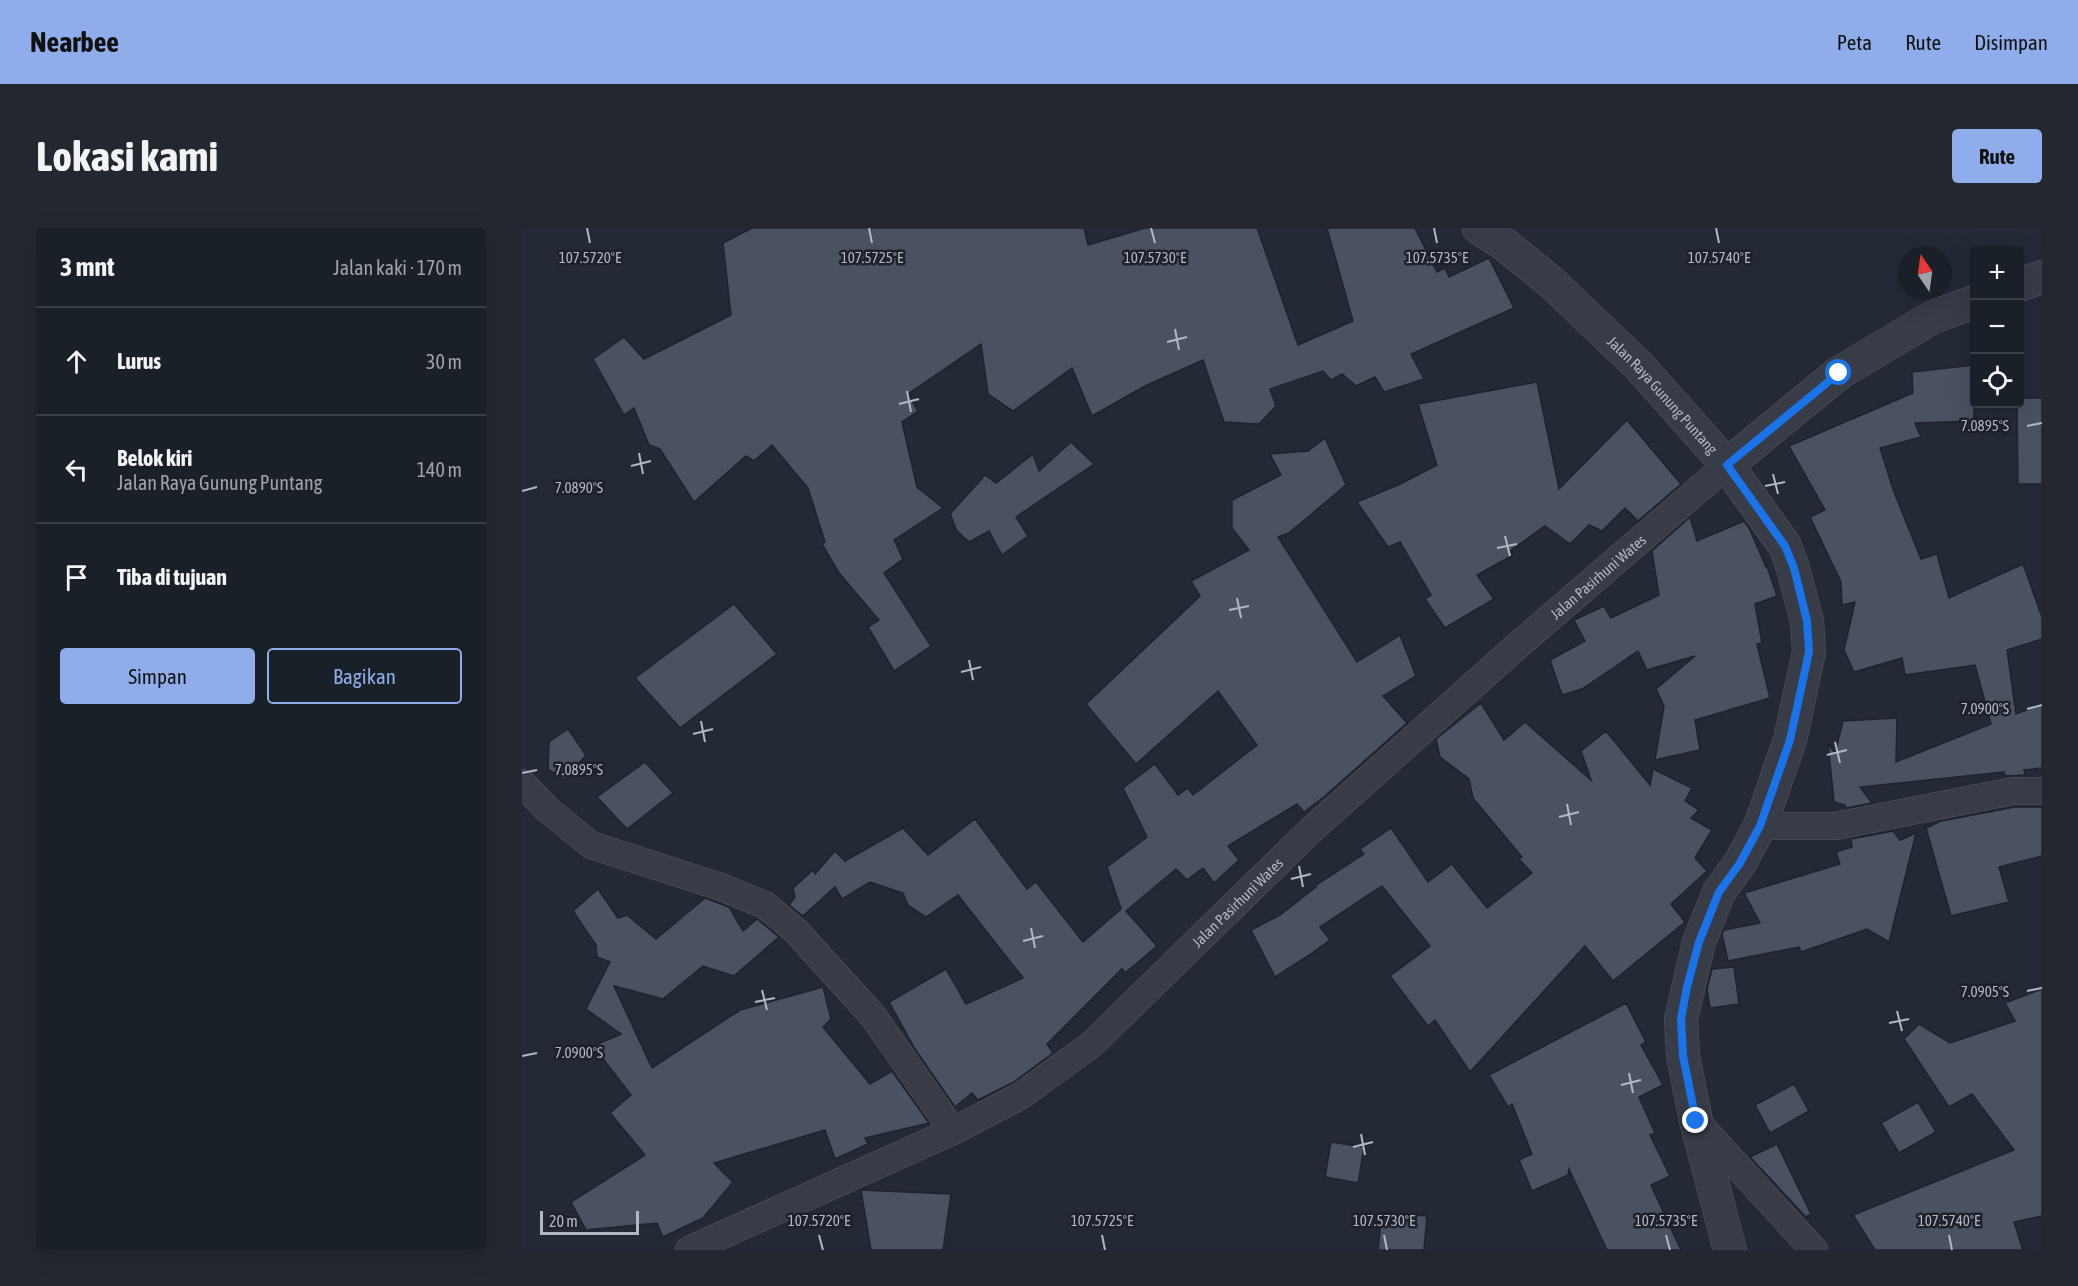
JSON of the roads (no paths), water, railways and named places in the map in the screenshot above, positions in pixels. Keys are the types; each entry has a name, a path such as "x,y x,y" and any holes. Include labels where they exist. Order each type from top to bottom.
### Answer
{"street":[{"name":"Jalan Raya Gunung Puntang","path":"1479,228 1504,244 1551,282 1640,366 1727,465 1785,546 1794,568 1807,621 1809,652 1790,740 1760,826 1740,863 1719,892 1699,942 1681,1019 1683,1056 1696,1121 1730,1250"},
{"path":"2024,283 2042,277"},
{"path":"1727,465 1839,373 1933,317 1970,303"},
{"name":"Jalan Pasirhuni Wates","path":"689,1250 953,1131 1022,1095 1092,1044 1310,831 1516,647 1727,465"},
{"path":"522,783 548,810 591,845 721,887 765,904 795,930 873,1016 953,1131"},
{"path":"1760,826 1836,826 2001,793 2042,791"},
{"path":"1696,1121 1814,1250"}]}
